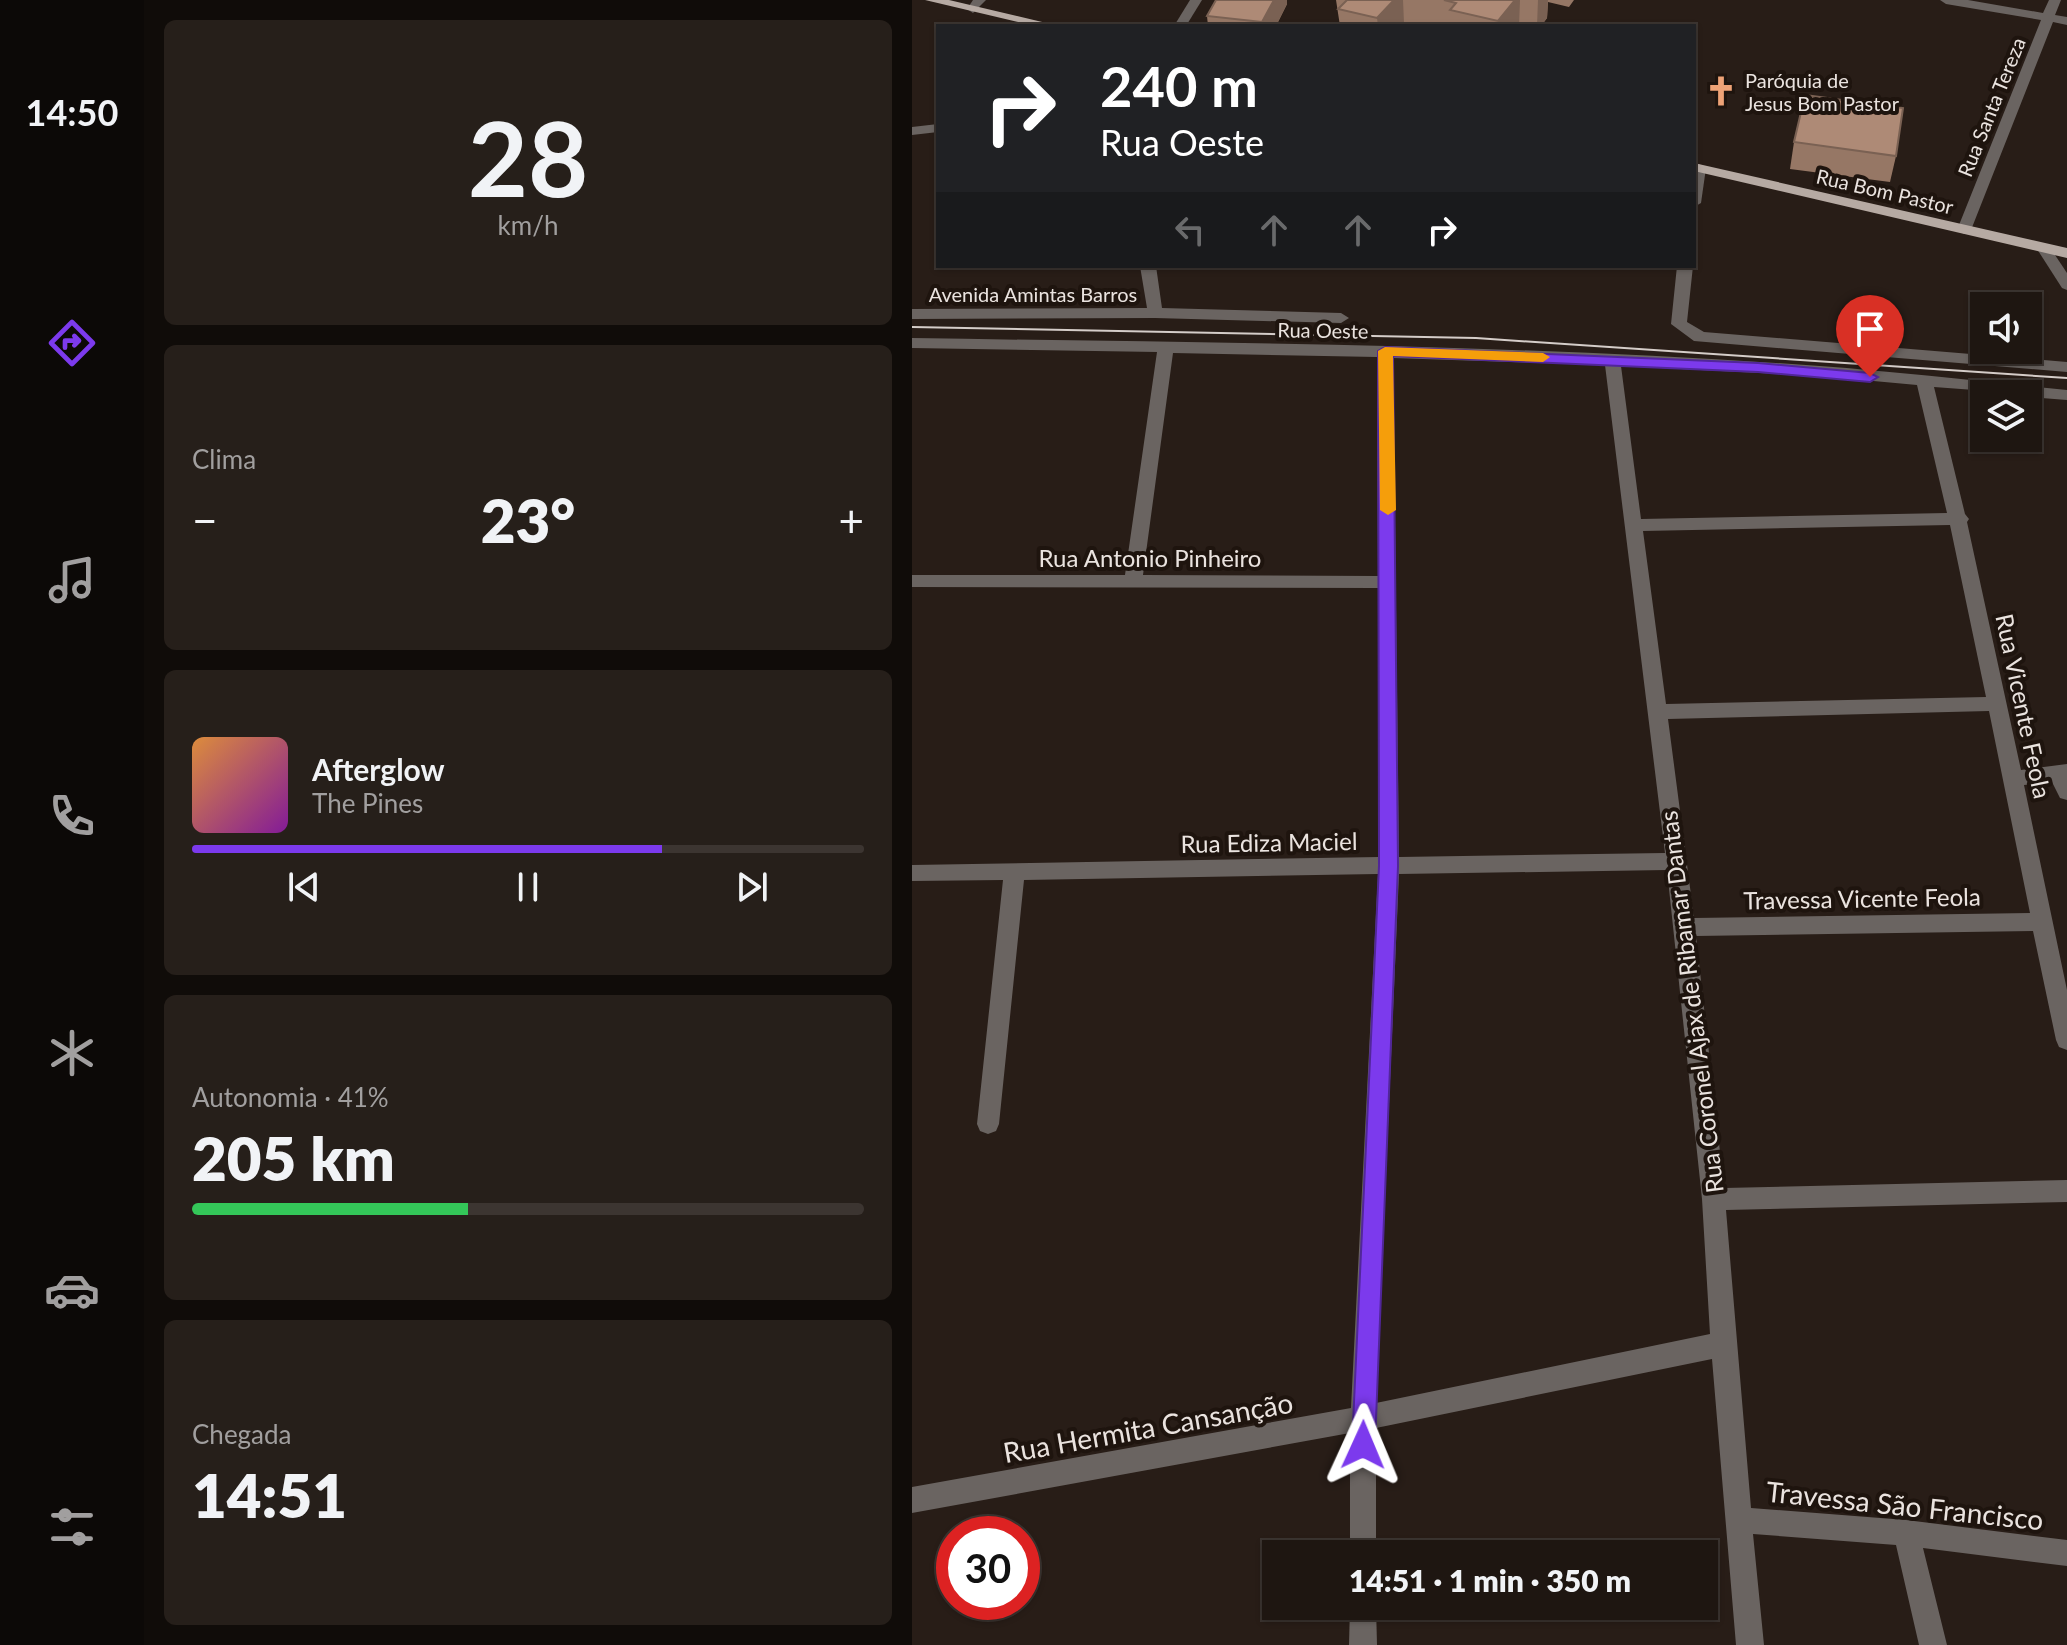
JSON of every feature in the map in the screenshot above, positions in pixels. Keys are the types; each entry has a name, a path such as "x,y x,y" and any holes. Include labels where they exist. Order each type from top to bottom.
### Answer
{"main road":[{"path":"931,0 976,5 1046,24"},
{"name":"Rua Bom Pastor","path":"1696,167 2067,253"}],"street":[{"path":"1181,24 1196,0"},
{"path":"1946,0 2067,21"},
{"name":"Rua Santa Tereza","path":"1964,230 2055,0"},
{"path":"912,131 936,128"},
{"path":"2044,249 2067,285"},
{"path":"1148,268 1155,313"},
{"path":"1685,268 1679,324 1700,337 2067,367"},
{"name":"Avenida Amintas Barros","path":"912,314 1155,313 1341,318"},
{"name":"Rua Oeste","path":"912,343 1385,351 1612,360 1788,369 2067,395"},
{"path":"1133,581 1166,347"},
{"path":"1363,1540 1363,1418 1389,866 1385,351"},
{"name":"Rua Coronel Ajax de Ribamar Dantas","path":"1612,360 1685,927 1714,1199 1737,1520 1750,1645"},
{"name":"Rua Vicente Feola","path":"1925,383 1960,519 1995,704 2014,779 2067,1040"},
{"path":"1635,525 1960,519"},
{"name":"Rua Antonio Pinheiro","path":"912,581 1389,582"},
{"path":"1655,712 1995,704"},
{"path":"2014,779 2064,779"},
{"name":"Rua Ediza Maciel","path":"912,873 1676,861"},
{"path":"988,1124 1014,873"},
{"name":"Travessa Vicente Feola","path":"1685,927 2041,922"},
{"path":"1714,1199 2067,1191"},
{"name":"Rua Hermita Cansanção","path":"912,1500 1363,1418 1723,1344"},
{"name":"Travessa São Francisco","path":"1737,1520 1906,1533 2067,1553"},
{"path":"1906,1533 1933,1645"},
{"path":"1363,1620 1363,1645"}],"building":[{"path":"1216,0 1274,0 1262,22 1207,16"},
{"path":"1347,0 1394,0 1377,18 1338,9"},
{"path":"1444,0 1515,0 1498,21 1450,10 1456,3"},
{"path":"1805,95 1903,108 1896,156 1794,142"}],"tram line":[{"path":"912,327 1476,338 2067,378"}],"slow traffic":[{"path":"1388,510 1385,351 1543,357"}],"place":[{"name":"Paróquia de Jesus Bom Pastor","path":"1721,91"}],"route":[{"path":"1363,1445 1389,866 1385,351 1758,367 1870,377"}]}
